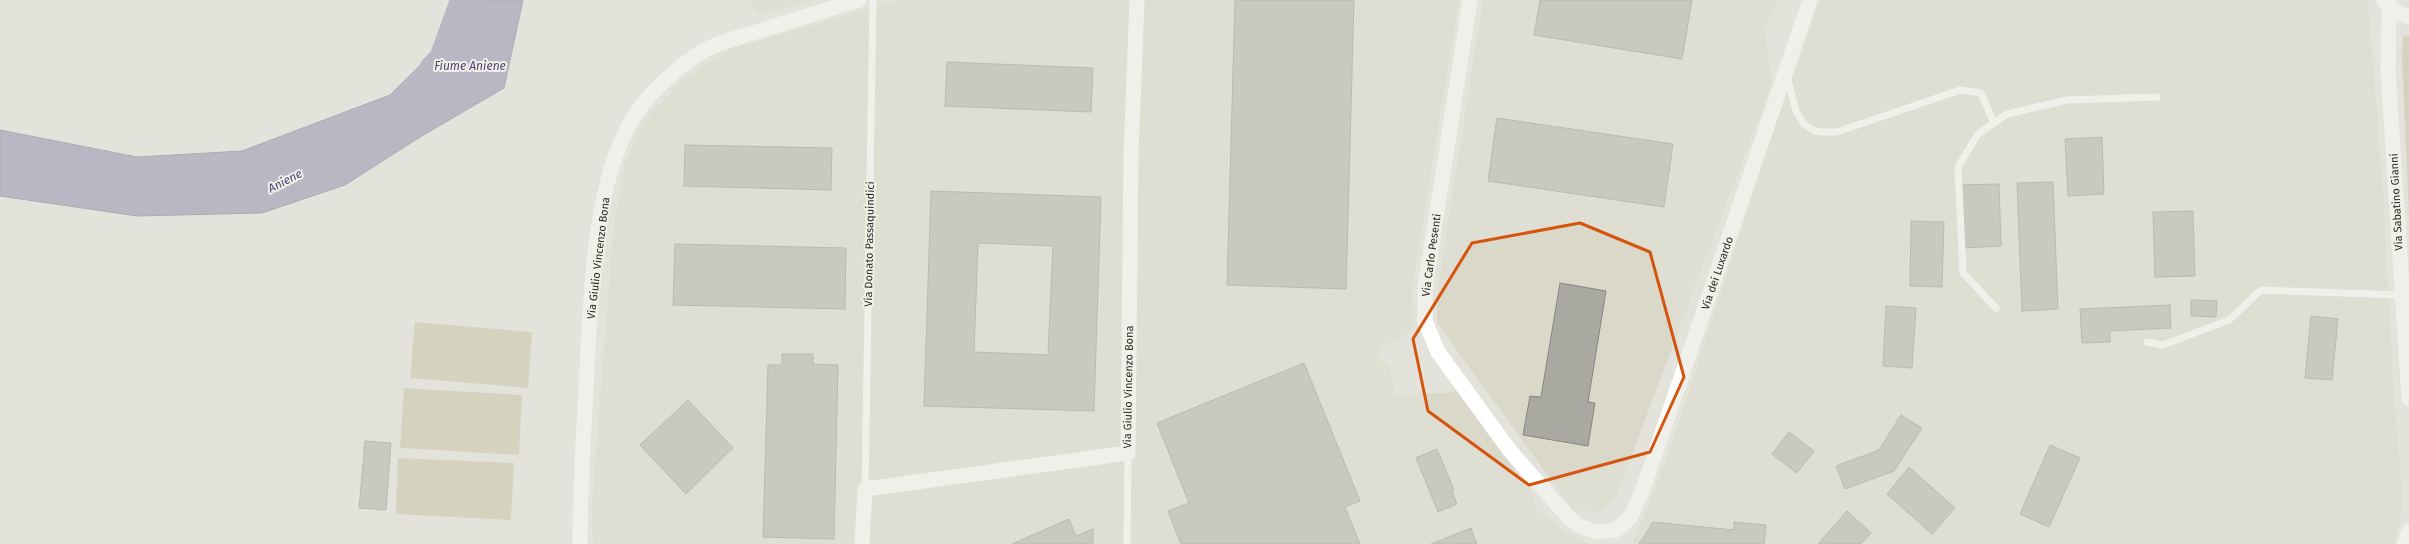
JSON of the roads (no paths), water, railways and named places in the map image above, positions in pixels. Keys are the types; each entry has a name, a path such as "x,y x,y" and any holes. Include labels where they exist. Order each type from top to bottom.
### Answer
{"street":[{"name":"Via Giulio Vincenzo Bona","path":"580,544 580,483 592,292 608,184 615,160 630,124 652,94 673,73 697,55 721,43 859,0"},
{"name":"Via Giulio Vincenzo Bona","path":"864,489 1128,453 1131,154 1137,0"},
{"name":"Via Carlo Pesenti","path":"1470,0 1425,288 1425,321 1438,352 1506,445 1536,482 1573,522 1587,529 1607,533"},
{"name":"Via dei Luxardo","path":"1607,533 1626,523 1642,492 1810,0"},
{"path":"2386,3 2409,17"},
{"name":"Via Sabatino Gianni","path":"2386,3 2388,70 2409,398"},
{"path":"862,544 864,489"},
{"path":"2404,544 2409,531"}],"lane":[{"name":"Via Donato Passaquindici","path":"864,489 873,0"},
{"path":"1785,72 1796,111 1804,124 1815,131 1837,132 1960,90 1981,93 1994,123"},
{"path":"1996,308 1963,273 1958,167 1978,134 2007,114 2067,100 2157,97"},
{"path":"2147,342 2163,345 2229,320 2261,290 2402,295"},
{"path":"1127,544 1128,453"}],"water":[{"name":"Fiume Aniene","path":"463,0 523,0 504,88 420,137 345,185 262,213 137,216 0,196 0,130 137,157 242,151 390,95 460,26"}],"waterway":[{"name":"Aniene","path":"436,71 446,61 468,0"}]}
